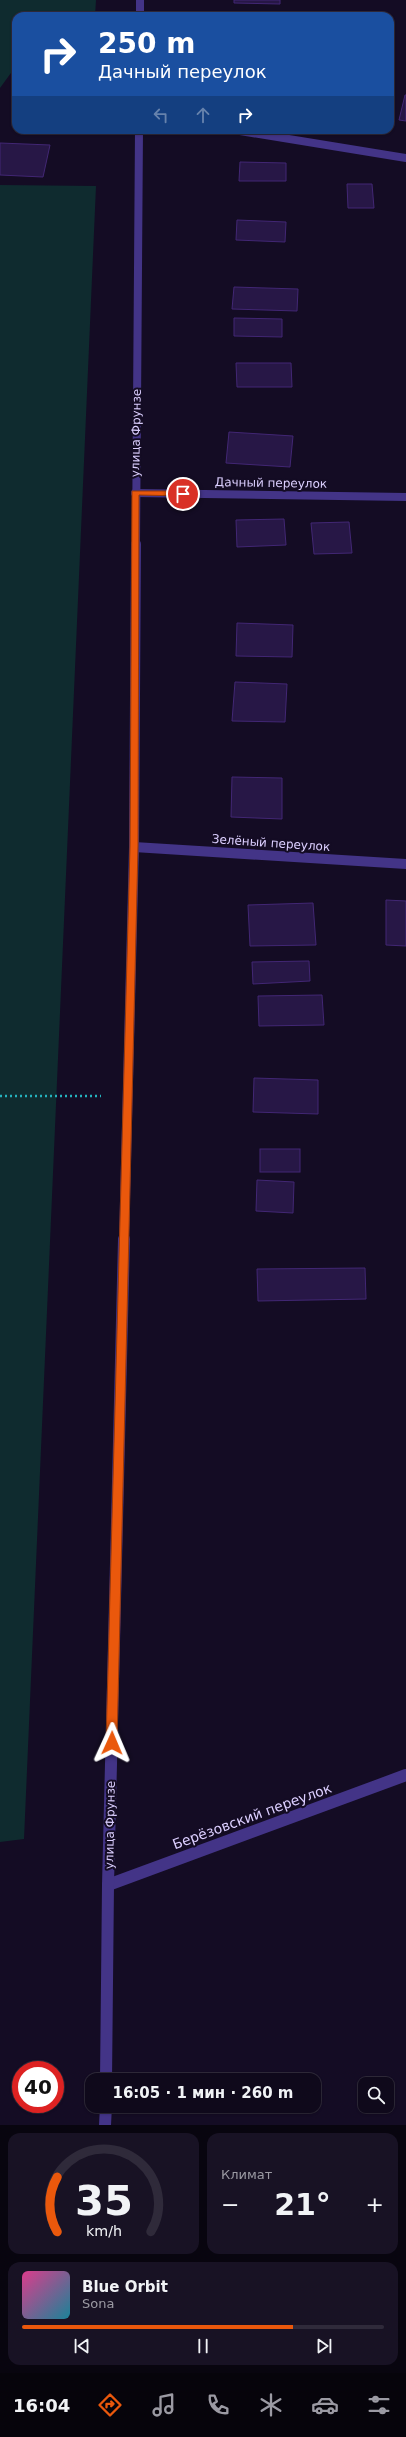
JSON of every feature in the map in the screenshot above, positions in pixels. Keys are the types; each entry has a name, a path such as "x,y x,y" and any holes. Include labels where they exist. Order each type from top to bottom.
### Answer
{"street":[{"path":"140,0 140,12"},
{"name":"улица Фрунзе","path":"106,2073 108,1885 134,846 135,493 139,134"},
{"path":"259,134 406,158"},
{"path":"394,156 406,154"},
{"name":"Дачный переулок","path":"135,493 406,497"},
{"name":"Зелёный переулок","path":"134,846 406,864"},
{"name":"Берёзовский переулок","path":"108,1885 406,1775"},
{"path":"105,2125 106,2113"}],"path":[{"path":"0,1096 128,1095"}],"green space":[{"path":"0,0 96,0 95,12 12,12 12,72 0,88"},
{"path":"0,185 96,186 24,1839 0,1842"}],"building":[{"path":"234,0 280,0 280,4 234,3"},
{"path":"406,95 406,121 399,120"},
{"path":"0,143 50,145 43,177 0,175"},
{"path":"240,162 286,163 286,181 239,181"},
{"path":"347,184 372,184 374,208 348,208"},
{"path":"237,220 286,222 285,242 236,240"},
{"path":"234,287 298,289 297,311 232,309"},
{"path":"234,318 282,319 282,337 234,336"},
{"path":"236,363 291,363 292,387 237,387"},
{"path":"229,432 293,436 290,467 226,463"},
{"path":"284,519 286,545 237,547 236,520"},
{"path":"349,522 352,553 314,554 311,523"},
{"path":"237,623 293,625 292,657 236,656"},
{"path":"235,682 287,684 285,722 232,721"},
{"path":"232,777 282,778 282,819 231,817"},
{"path":"386,900 406,901 406,946 386,945"},
{"path":"313,903 316,945 250,946 248,905"},
{"path":"309,961 310,981 253,984 252,962"},
{"path":"322,995 324,1025 259,1026 258,996"},
{"path":"254,1078 318,1080 318,1114 253,1112"},
{"path":"260,1149 300,1149 300,1172 260,1172"},
{"path":"257,1180 294,1182 293,1213 256,1211"},
{"path":"365,1268 366,1299 258,1301 257,1269"}],"route":[{"path":"112,1743 134,846 135,493 183,494"}]}
